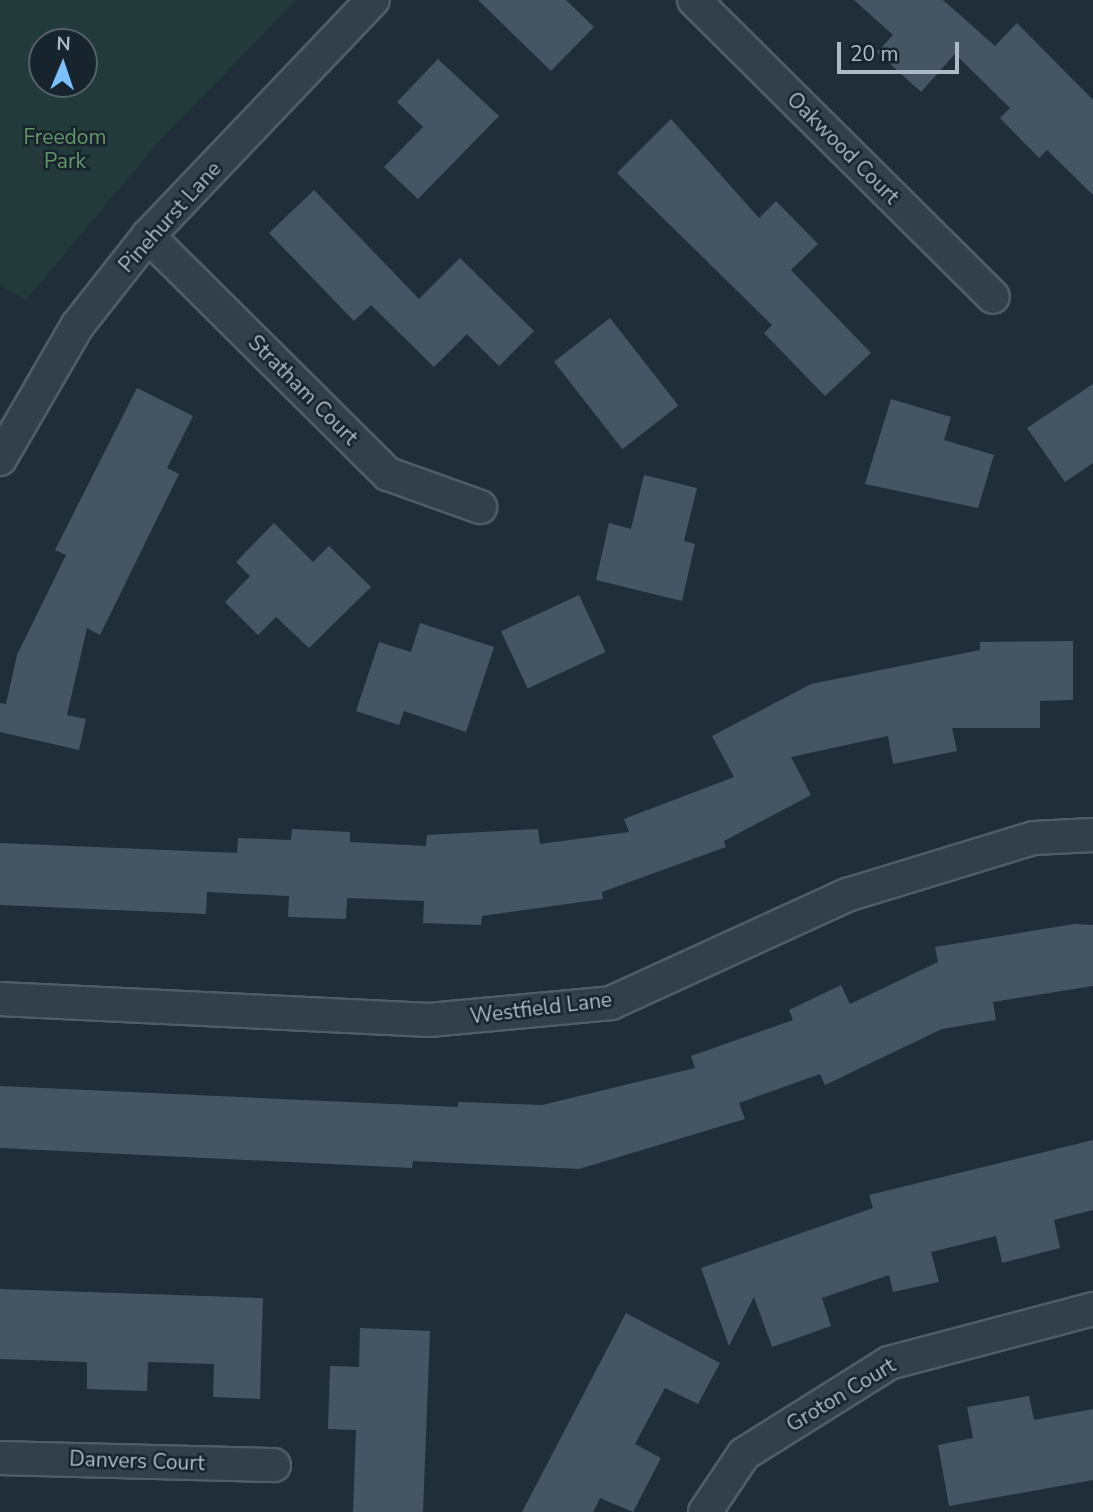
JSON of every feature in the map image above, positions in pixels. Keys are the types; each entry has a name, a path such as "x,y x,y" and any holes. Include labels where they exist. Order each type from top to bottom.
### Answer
{"street":[{"name":"Pinehurst Lane","path":"0,459 77,326 148,236 373,0"},
{"name":"Oakwood Court","path":"694,0 993,297"},
{"name":"Stratham Court","path":"148,236 388,474 480,507"},
{"name":"Westfield Lane","path":"0,999 429,1020 611,1003 847,895 1034,838 1093,835"},
{"name":"Groton Court","path":"705,1512 744,1454 889,1363 1093,1309"},
{"name":"Danvers Court","path":"0,1458 274,1465"}],"green space":[{"name":"Freedom Park","path":"0,0 296,0 160,140 26,300 0,285"}],"building":[{"path":"478,0 566,0 594,27 551,71"},
{"path":"854,0 943,0 995,46 1017,23 1093,100 1093,195 1047,150 1039,158 1000,118 1010,108 955,54 921,92 877,52 893,35"},
{"path":"438,59 499,116 418,199 384,167 423,127 397,102"},
{"path":"671,119 759,218 776,201 818,244 791,270 871,353 825,396 764,333 772,325 617,173"},
{"path":"314,190 419,299 460,258 534,331 499,366 467,334 434,367 371,305 354,321 269,233"},
{"path":"610,318 678,405 622,449 554,362"},
{"path":"1093,384 1093,463 1065,482 1027,428"},
{"path":"137,388 193,416 167,468 179,474 100,635 87,628 67,715 86,719 79,750 0,732 0,703 6,704 17,655 66,555 55,550"},
{"path":"891,399 951,417 944,440 994,455 978,508 865,484"},
{"path":"644,475 697,488 684,541 695,544 682,601 596,580 609,523 631,529"},
{"path":"274,523 313,562 329,546 371,587 309,648 276,617 258,635 225,602 250,576 236,562"},
{"path":"579,595 606,652 528,688 501,631"},
{"path":"420,623 494,647 466,732 404,711 399,725 356,711 379,642 411,652"},
{"path":"1073,641 1073,700 1040,701 1040,728 952,728 957,751 893,764 888,736 791,757 811,795 724,841 726,847 602,892 603,899 482,916 481,925 423,923 424,901 347,898 346,919 288,917 289,896 207,892 206,914 0,905 0,843 237,853 238,838 291,840 292,829 350,832 350,842 426,846 427,835 538,829 540,844 629,832 624,819 734,777 712,736 811,684 980,650 980,642"},
{"path":"1074,924 1093,925 1093,986 993,1002 996,1020 942,1029 825,1085 820,1074 739,1103 745,1119 579,1169 413,1161 412,1168 0,1148 0,1086 458,1107 458,1102 542,1105 695,1068 691,1056 793,1020 789,1010 841,985 850,1004 938,962 935,947"},
{"path":"1093,1140 1093,1210 1054,1220 1060,1248 1002,1263 996,1236 931,1252 939,1282 893,1292 889,1275 822,1298 831,1326 772,1347 754,1297 729,1346 701,1268 873,1208 869,1195"},
{"path":"0,1289 263,1298 260,1399 213,1397 214,1364 148,1362 147,1391 87,1389 87,1362 0,1359"},
{"path":"626,1313 720,1363 698,1404 665,1388 635,1444 661,1458 633,1512 600,1498 593,1512 522,1512"},
{"path":"360,1328 430,1331 423,1512 353,1512 356,1430 328,1429 330,1366 359,1367"},
{"path":"1029,1396 1034,1420 1093,1409 1093,1480 949,1506 938,1445 973,1438 967,1407"}]}
